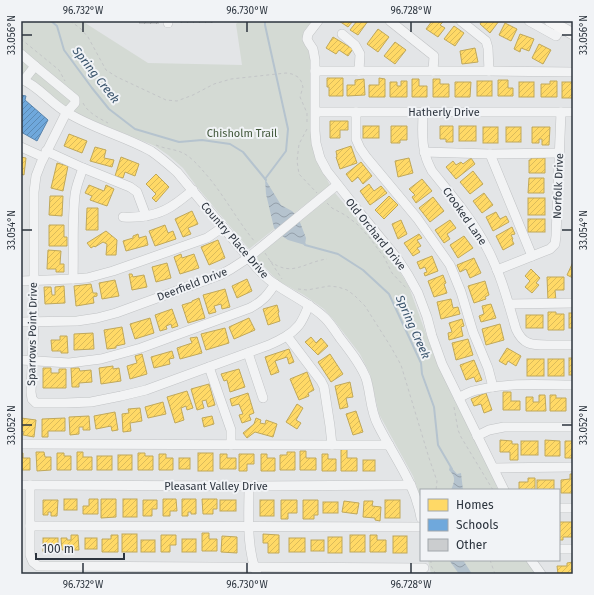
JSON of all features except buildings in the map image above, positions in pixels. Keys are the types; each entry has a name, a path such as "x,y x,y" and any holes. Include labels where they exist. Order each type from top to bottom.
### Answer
{"main road":[{"path":"550,21 573,34"}],"street":[{"name":"Old Orchard Drive","path":"318,21 308,34 307,39 313,49 315,60 316,143 320,158 337,185 397,258 418,293 442,364 504,489"},
{"path":"390,21 434,56 433,71"},
{"path":"461,21 486,41 488,48 489,71"},
{"path":"529,21 556,36 561,27"},
{"path":"342,34 355,45 360,54 359,71"},
{"path":"22,55 35,66 22,80"},
{"name":"Sparrows Point Drive","path":"35,66 75,99 75,103 66,113 45,154 36,176 34,192 34,322 31,392 32,400 36,403 66,404 91,402 146,390 269,345 287,336 299,325 309,305"},
{"path":"315,71 573,72"},
{"name":"Country Place Drive","path":"22,80 35,87 66,113 136,144 164,160 177,172 257,268 275,284 309,305 326,319 357,359 362,369 377,424 411,485 416,496 420,514"},
{"name":"Hatherly Drive","path":"316,112 573,112"},
{"path":"356,112 356,139 360,148 417,218 450,265 461,292 473,332 488,368 493,387"},
{"name":"Crooked Lane","path":"423,112 423,141 427,161 432,171 475,226 488,249 497,270 519,336 523,340 534,345 573,345"},
{"name":"Norfolk Drive","path":"497,270 550,248 555,244 561,112"},
{"path":"21,147 45,154 130,187 137,192 146,216"},
{"path":"424,152 490,154 559,153"},
{"path":"490,154 532,256"},
{"path":"73,279 75,194 82,168"},
{"name":"Deerfield Drive","path":"21,322 77,321 97,318 116,313 220,275 248,258 337,185"},
{"path":"123,217 146,216 163,211 174,205 192,190"},
{"path":"21,281 87,278 113,271 207,238 223,227"},
{"path":"21,360 69,363 101,359 141,348 250,308 260,303 268,295 275,284"},
{"path":"509,304 573,303"},
{"path":"287,336 324,387 332,444"},
{"path":"248,353 263,398"},
{"path":"209,367 231,430 231,445"},
{"path":"459,398 471,392 510,385 573,385"},
{"path":"477,436 492,428 573,427"},
{"path":"21,444 389,445"},
{"path":"494,468 573,468"},
{"path":"25,485 30,555 33,562 38,566 256,571 425,567"},
{"name":"Pleasant Valley Drive","path":"25,485 411,485"},
{"path":"249,486 250,550 256,571"},
{"path":"560,508 573,508"},
{"path":"27,520 249,527 420,527"},
{"path":"560,549 573,549"},
{"path":"532,561 541,574"}],"path":[{"path":"70,21 80,28 88,37 106,70 117,77 166,100 177,101 193,95 214,84 231,79 286,73 298,76 303,87 300,97 307,113 307,123"},
{"path":"307,129 299,144 297,161 299,174 332,208 357,224 384,257 392,273 408,290"},
{"path":"270,260 282,268 294,268 327,259"},
{"path":"454,406 460,437 492,489"},
{"path":"431,561 436,574"},
{"path":"490,561 495,574"}],"green space":[{"name":"Chisholm Trail","path":"21,21 82,21 148,63 242,65 236,24 239,21 312,21 304,31 303,37 311,59 316,159 330,185 249,249 183,168 168,155 155,146 68,109 29,77 21,74"},
{"path":"335,193 395,264 409,287 434,356 490,469 498,489 420,489 420,496 413,476 379,414 370,374 360,354 324,309 304,295 280,282 257,259 258,256"},
{"path":"428,561 527,561 536,574 431,574"}],"water":[{"path":"265,179 281,205 292,211 298,217 306,238 305,245 288,240 274,228 266,194"},
{"path":"450,466 457,474 461,473 463,489 451,489 454,479 449,470"},
{"path":"450,561 464,561 472,574 459,574"}],"waterway":[{"name":"Spring Creek","path":"51,21 57,26 64,50 92,88 109,109 135,129 179,142 202,140 230,144 243,152 266,180"},
{"name":"Spring Creek","path":"265,21 288,129 286,151 265,179"},
{"name":"Spring Creek","path":"304,243 305,245 338,254 363,270 389,294 421,363 422,374 434,407 438,445 452,469"}]}
